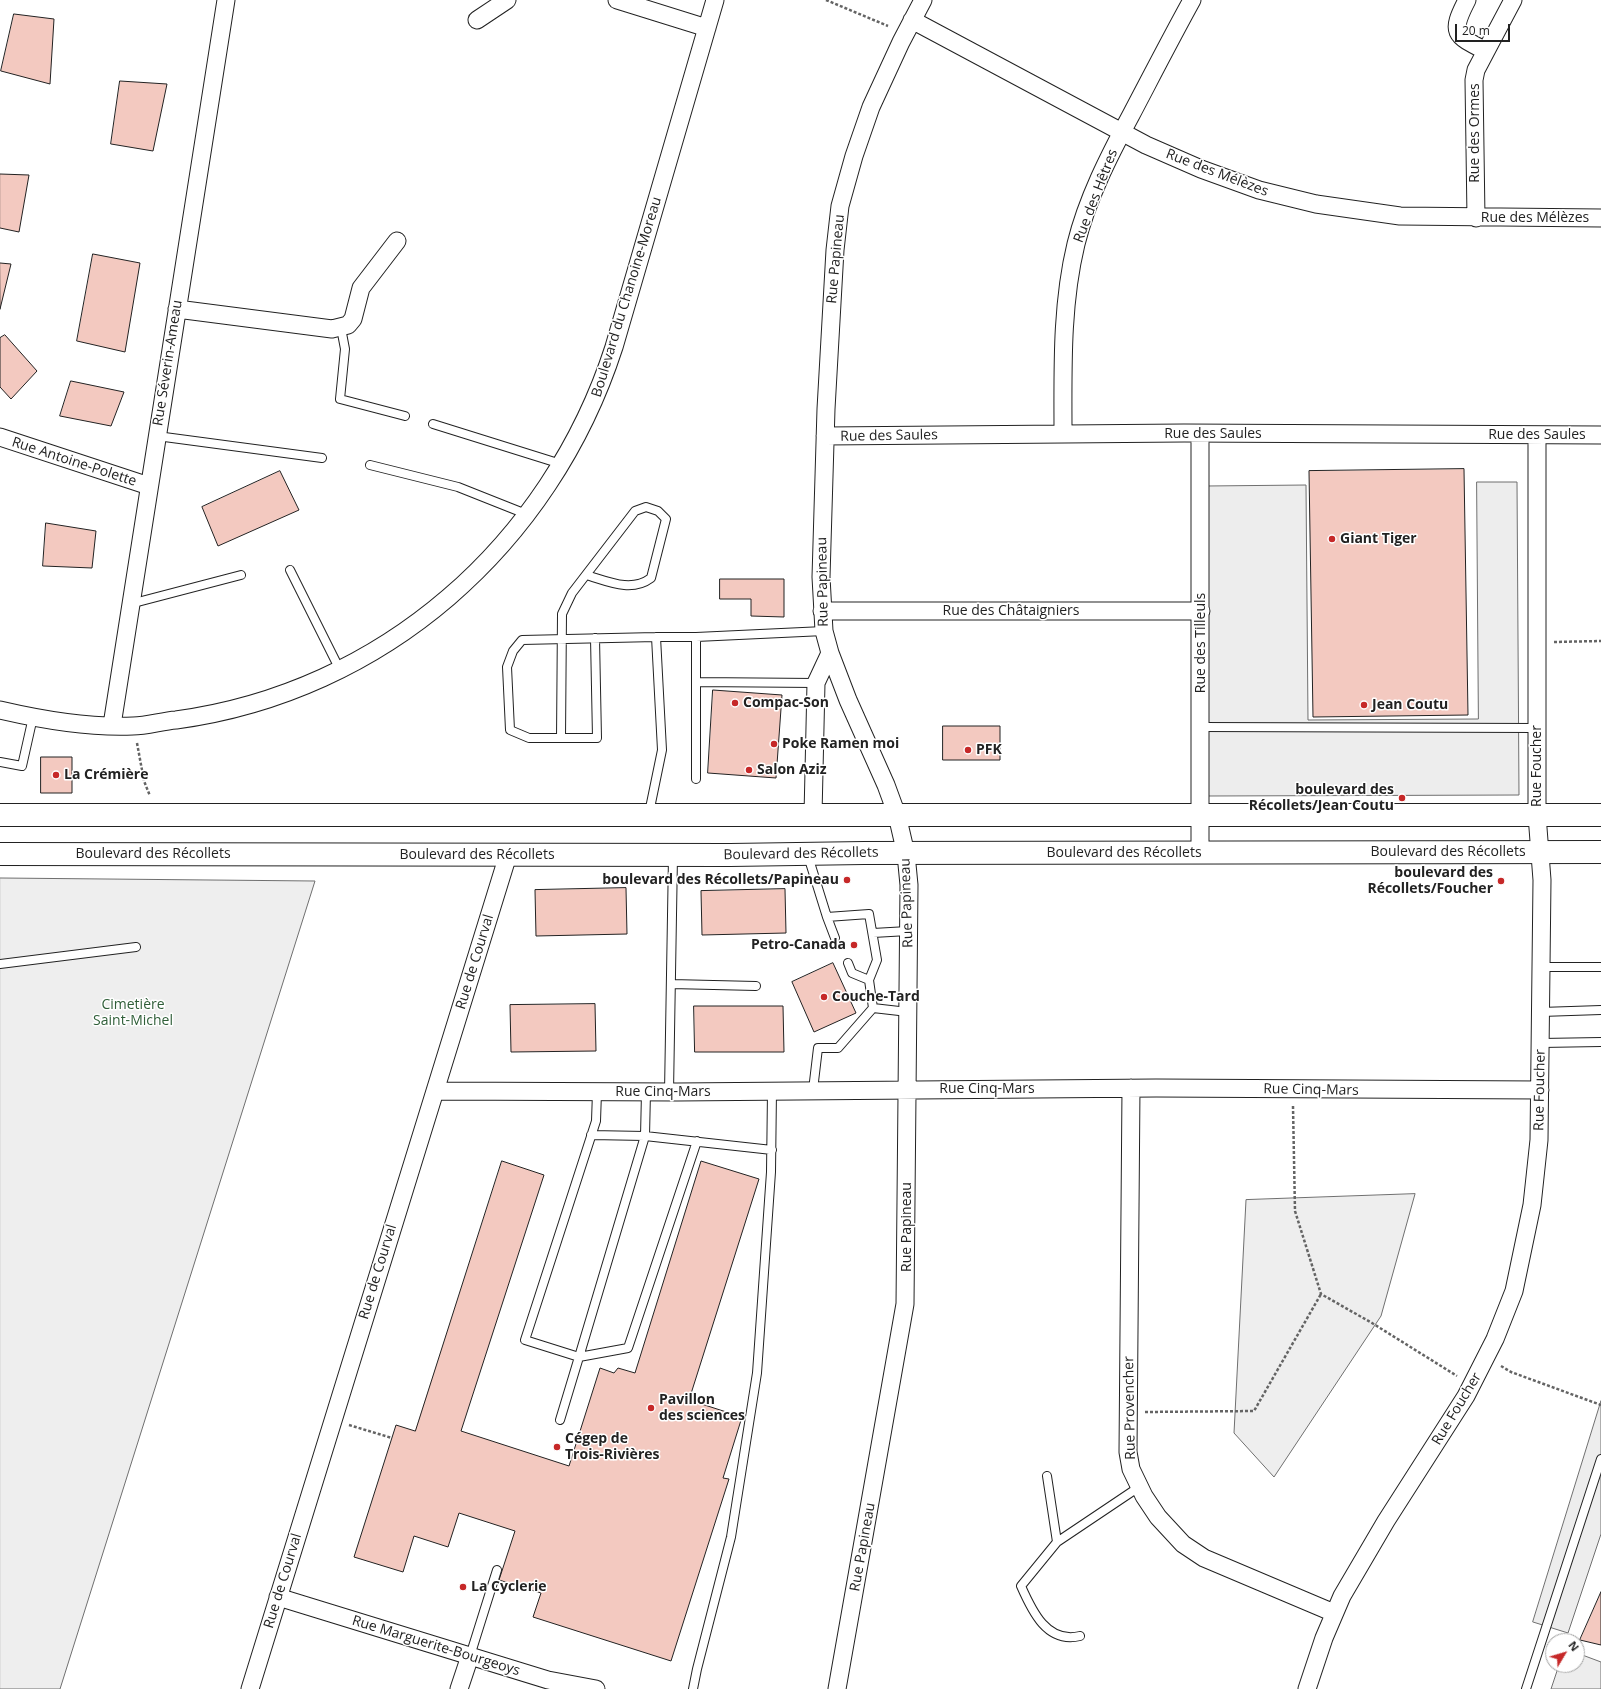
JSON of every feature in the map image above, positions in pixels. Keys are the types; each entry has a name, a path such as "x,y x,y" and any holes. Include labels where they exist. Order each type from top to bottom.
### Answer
{"main road":[{"path":"0,815 1601,815"},
{"name":"Boulevard des Récollets","path":"0,854 808,855 1601,852"}],"street":[{"name":"Rue Séverin-Ameau","path":"112,725 226,0"},
{"path":"477,20 507,0"},
{"path":"617,0 707,28"},
{"name":"Boulevard du Chanoine-Moreau","path":"0,710 73,724 134,726 204,715 259,702 306,686 341,670 383,646 440,604 475,572 526,514 562,464 582,430 608,368 715,0"},
{"name":"Rue Papineau","path":"837,1689 905,1304 909,885 906,854 897,815 886,785 848,700 830,653 824,631 821,578 825,436 835,250 840,206 845,183 862,129 879,89 923,0"},
{"name":"Rue des Hêtres","path":"1063,434 1063,339 1070,275 1084,217 1122,132 1192,0"},
{"path":"1467,0 1458,18 1457,30 1463,39 1486,50"},
{"name":"Rue des Ormes","path":"1476,218 1474,80 1476,70 1512,0"},
{"name":"Rue des Mélèzes","path":"912,20 1146,145 1208,172 1252,188 1291,199 1372,214 1426,218 1601,218"},
{"path":"177,309 332,329 341,328 348,325 353,319 361,288 398,241"},
{"name":"Rue des Saules","path":"825,436 1063,434 1601,435"},
{"name":"Rue des Tilleuls","path":"1200,434 1200,853"},
{"name":"Rue Foucher","path":"1307,1689 1334,1613 1347,1586 1375,1537 1472,1386 1487,1357 1511,1302 1525,1243 1537,1166 1541,1043 1542,880 1537,815 1537,435"},
{"name":"Rue Antoine-Polette","path":"0,437 149,486"},
{"name":"Rue des Châtaigniers","path":"822,611 1201,611"},
{"path":"813,815 816,683 830,653"},
{"name":"Rue de Courval","path":"250,1689 508,855"},
{"name":"Rue Cinq-Mars","path":"435,1091 669,1092 1131,1088 1293,1090 1540,1090"},
{"name":"Rue Provencher","path":"1131,1088 1129,1460 1138,1487 1150,1506 1166,1526 1194,1552 1334,1613"},
{"name":"Rue Marguerite-Bourgeoys","path":"278,1597 548,1680 596,1689"},
{"path":"460,1689 470,1656"}],"lane":[{"path":"341,328 345,349 340,399 405,416"},
{"path":"433,424 562,464"},
{"path":"157,436 322,458"},
{"path":"370,464 458,487 526,514"},
{"path":"561,738 562,614 572,592 586,576 635,511 646,507 658,511 666,519 651,578 647,581 631,587 586,576"},
{"path":"290,570 341,670"},
{"path":"130,604 241,575"},
{"path":"595,638 596,738 529,738 510,730 507,667 512,651 522,640 595,638 696,637 824,631"},
{"path":"649,816 662,750 656,637"},
{"path":"696,637 696,779"},
{"path":"696,682 816,683"},
{"path":"0,762 22,766 33,717"},
{"path":"1200,727 1537,728"},
{"path":"669,1092 673,855"},
{"path":"808,855 835,938"},
{"path":"813,1090 818,1048 838,1048 873,1008 869,980 877,960 869,914 827,917"},
{"path":"873,933 908,931"},
{"path":"0,964 136,948"},
{"path":"848,963 852,973 869,980"},
{"path":"1541,967 1601,967"},
{"path":"671,984 756,986"},
{"path":"873,1008 908,1012"},
{"path":"1541,1012 1601,1010"},
{"path":"1541,1043 1601,1042"},
{"path":"693,1689 696,1669 731,1537 757,1373 772,1150 772,1091"},
{"path":"597,1092 596,1122 525,1340 579,1357 628,1348 697,1141"},
{"path":"560,1420 645,1136 646,1092"},
{"path":"591,1135 645,1136 772,1150"},
{"path":"1526,1689 1601,1459"},
{"path":"1047,1476 1057,1542"},
{"path":"1080,1636 1071,1638 1054,1633 1042,1624 1032,1609 1021,1586 1057,1542 1138,1487"},
{"path":"470,1656 498,1570"}],"path":[{"path":"826,0 888,26"},
{"path":"1537,642 1601,641"},
{"path":"134,726 144,781 157,815"},
{"path":"1293,1090 1294,1211 1321,1294 1372,1323 1472,1386"},
{"path":"1129,1412 1254,1411 1321,1294"},
{"path":"1487,1357 1511,1372 1601,1405"},
{"path":"333,1420 392,1438"}],"green space":[{"name":"Cimetière Saint-Michel","path":"0,878 315,881 60,1689 0,1689"},
{"path":"1415,1194 1381,1316 1274,1477 1234,1433 1246,1200"}],"shaded area":[{"path":"1477,482 1517,482 1519,795 1208,796 1206,486 1306,485 1308,720 1478,719"},
{"path":"1601,1401 1601,1534 1568,1633 1533,1622"},
{"path":"1585,1656 1601,1662 1601,1689 1551,1689 1556,1673 1585,1673"}],"building":[{"path":"14,14 54,19 50,84 1,71"},
{"path":"120,81 167,84 153,151 111,144"},
{"path":"0,174 29,175 19,232 0,228"},
{"path":"93,254 140,263 125,352 77,341"},
{"path":"0,263 11,264 0,309"},
{"path":"5,335 37,371 11,399 0,387 0,338"},
{"path":"71,381 124,392 111,426 60,416"},
{"path":"1464,469 1468,715 1313,717 1309,471"},
{"path":"280,471 299,510 218,546 202,507"},
{"path":"46,523 96,531 92,568 43,566"},
{"path":"720,579 784,579 784,617 751,616 751,599 720,599"},
{"path":"713,690 782,695 776,778 708,773"},
{"path":"943,726 1000,726 1000,760 943,760"},
{"path":"41,757 72,757 72,793 41,793"},
{"path":"626,888 627,934 536,936 535,890"},
{"path":"785,889 786,933 702,935 701,891"},
{"name":"Couche-Tard","path":"833,963 856,1013 814,1032 792,982"},
{"path":"595,1004 596,1051 511,1052 510,1005"},
{"path":"694,1006 783,1006 784,1052 695,1052"},
{"name":"Pavillon des sciences","path":"502,1161 544,1175 461,1431 569,1466 600,1368 614,1373 618,1368 635,1373 701,1161 759,1179 689,1400 742,1417 723,1478 729,1479 671,1661 533,1617 541,1593 499,1580 515,1531 459,1513 448,1547 414,1536 403,1572 354,1557 396,1425 415,1431"},
{"path":"1601,1592 1601,1645 1585,1641 1585,1633 1583,1633"}],"place":[{"name":"Giant Tiger","path":"1332,539"},
{"name":"Compac-Son","path":"735,703"},
{"name":"Jean Coutu","path":"1364,705"},
{"name":"Poke Ramen moi","path":"774,744"},
{"name":"PFK","path":"968,750"},
{"name":"Salon Aziz","path":"749,770"},
{"name":"La Crémière","path":"56,775"},
{"name":"boulevard des Récollets/Jean Coutu","path":"1402,798"},
{"name":"boulevard des Récollets/Papineau","path":"847,880"},
{"name":"boulevard des Récollets/Foucher","path":"1501,881"},
{"name":"Petro-Canada","path":"854,945"},
{"name":"Couche-Tard","path":"824,997"},
{"name":"Pavillon des sciences","path":"651,1408"},
{"name":"Cégep de Trois-Rivières","path":"557,1447"},
{"name":"La Cyclerie","path":"463,1587"}]}
